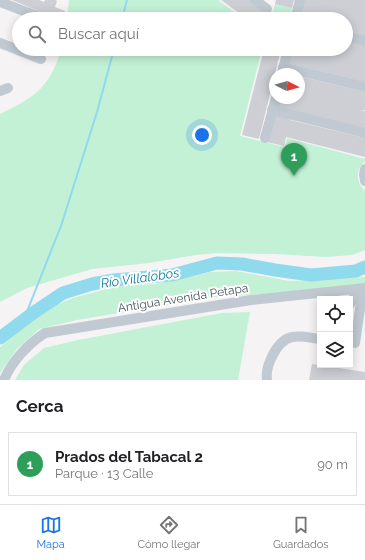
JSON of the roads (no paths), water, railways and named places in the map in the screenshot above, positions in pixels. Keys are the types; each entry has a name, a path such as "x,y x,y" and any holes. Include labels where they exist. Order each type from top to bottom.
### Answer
{"street":[{"path":"255,0 267,9"},
{"path":"297,12 300,0"},
{"path":"0,2 26,12"},
{"path":"353,38 365,41"},
{"path":"0,43 12,48"},
{"path":"33,56 41,59"},
{"path":"283,68 286,56"},
{"path":"305,75 365,87"},
{"path":"265,138 274,104"},
{"path":"272,110 365,133"},
{"path":"365,169 365,181"},
{"path":"353,299 363,290"},
{"path":"357,343 357,332 363,290"},
{"name":"Antigua Avenida Petapa","path":"4,380 16,359 45,333 251,300 363,290"},
{"path":"267,380 271,358 276,349 287,339 293,337 317,339"}],"waterway":[{"path":"124,12 127,0"},
{"path":"24,319 61,226 97,112 112,56"},
{"name":"Río Villalobos","path":"0,338 63,293 92,284 114,280 172,275 217,263 242,264 311,275 356,271 365,267"}],"place":[{"name":"Prados del Tabacal 2","path":"294,176"}]}
